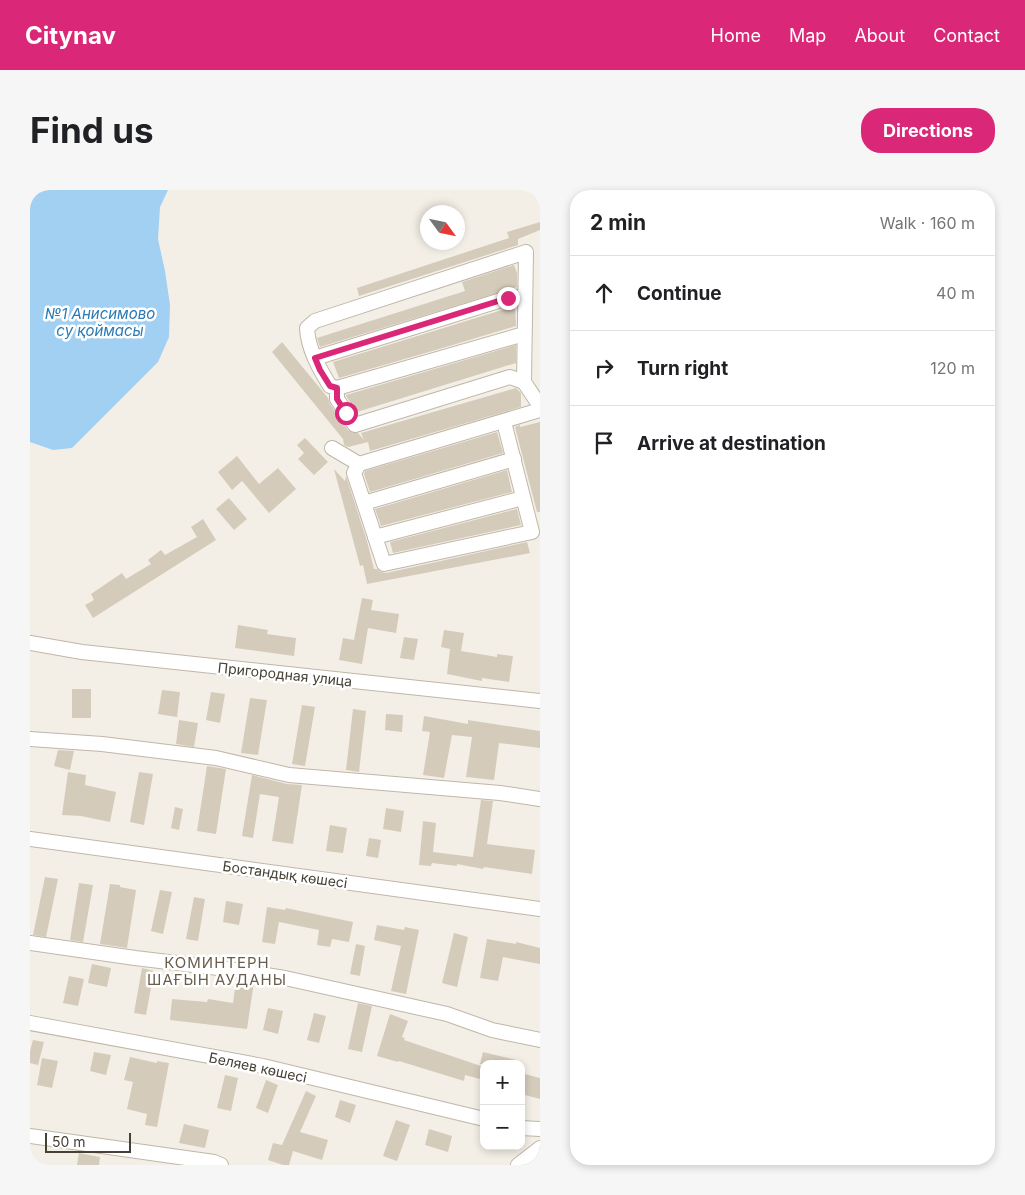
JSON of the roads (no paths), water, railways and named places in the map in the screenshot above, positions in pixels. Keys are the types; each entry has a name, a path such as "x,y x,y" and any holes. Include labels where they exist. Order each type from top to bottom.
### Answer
{"street":[{"path":"524,334 337,388 330,386 320,370 308,342 307,328 315,321 526,252 524,382 540,406"},
{"path":"315,358 508,298 525,297"},
{"path":"337,388 337,399 355,425 510,377 524,382"},
{"path":"504,422 532,532 384,564 354,473 359,464 540,410"},
{"path":"332,448 359,464"},
{"path":"364,503 514,459"},
{"path":"375,537 524,498"},
{"name":"Пригородная улица","path":"30,644 82,652 540,701"},
{"path":"30,739 102,744 216,758 289,776 500,793 540,799"},
{"name":"Бостандық көшесі","path":"30,839 540,909"},
{"path":"30,943 285,978 447,1014 492,1030 540,1040"},
{"name":"Беляев көшесі","path":"30,1023 263,1066 480,1118"},
{"path":"525,1128 540,1129"},
{"path":"30,1136 205,1161 221,1165"},
{"path":"518,1165 540,1148"}],"water":[{"name":"№1 Анисимово су қоймасы","path":"30,190 168,190 160,207 158,239 170,305 169,337 158,362 72,448 53,450 30,442"}],"district":[{"name":"КОМИНТЕРН ШАҒЫН АУДАНЫ","path":"217,970"}]}
